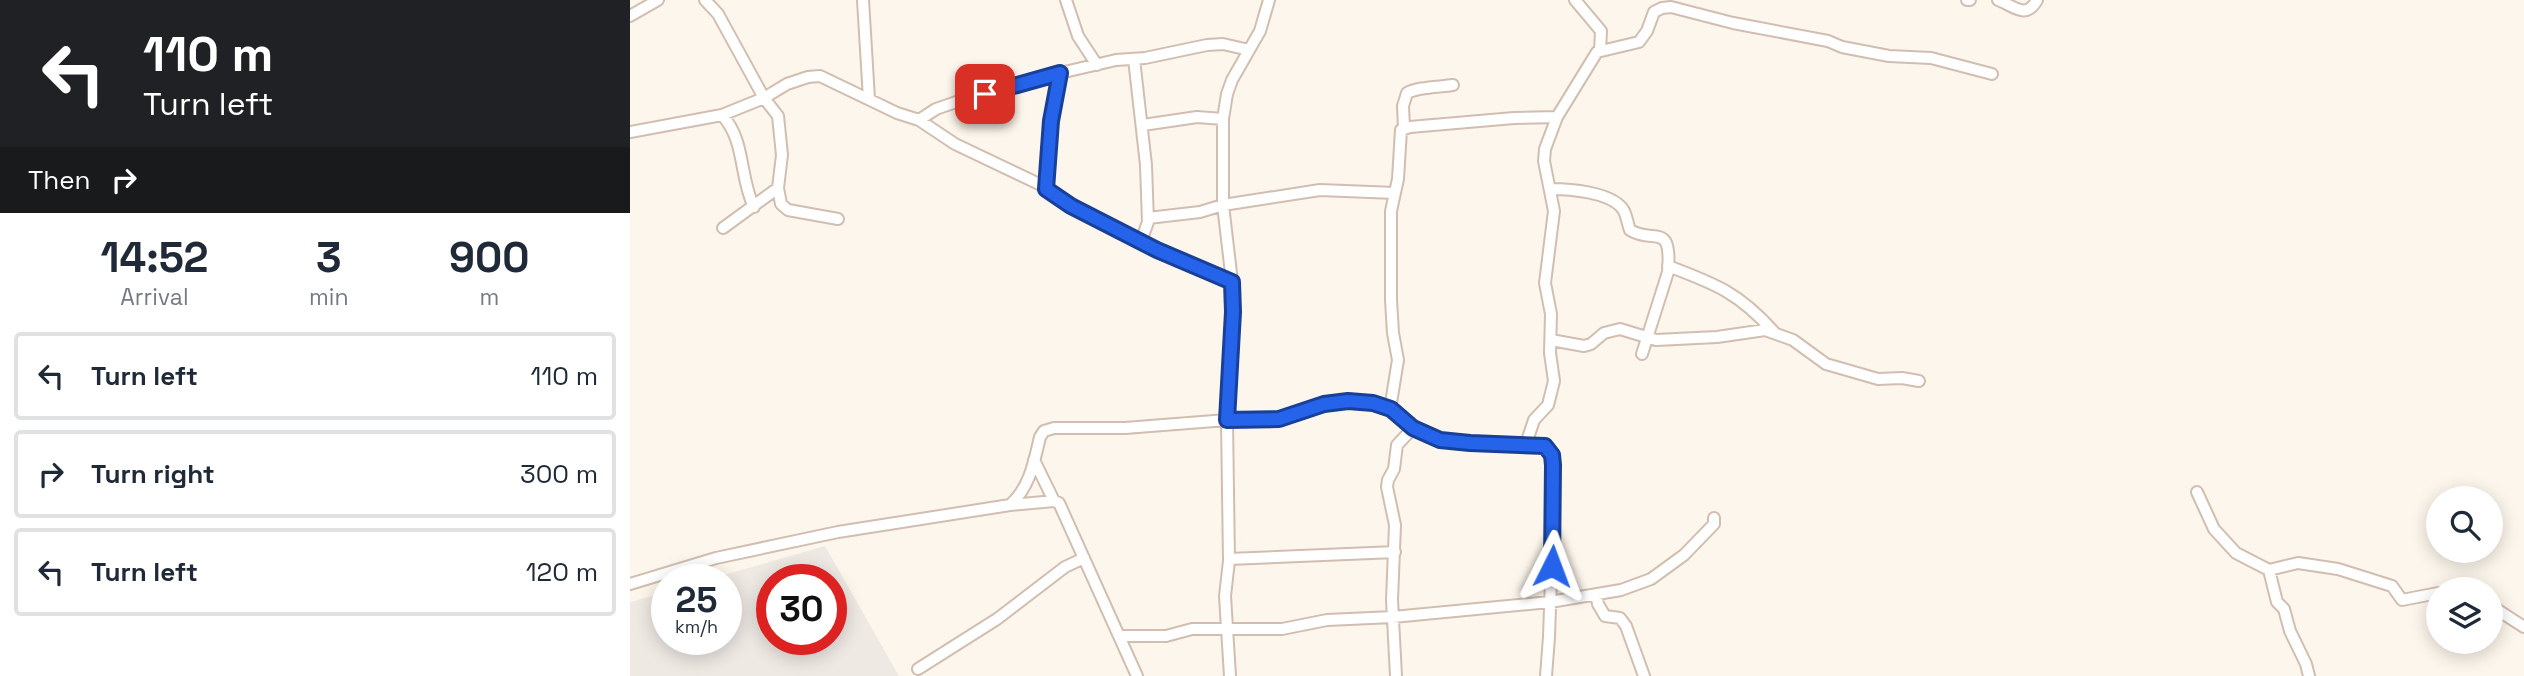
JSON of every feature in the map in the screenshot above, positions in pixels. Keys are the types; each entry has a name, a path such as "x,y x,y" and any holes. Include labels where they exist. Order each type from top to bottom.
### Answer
{"street":[{"path":"630,16 658,0"},
{"path":"705,0 718,14 764,98 775,109 779,121 782,160 779,200 784,208 838,219"},
{"path":"863,0 869,99"},
{"path":"1066,0 1078,36 1097,65"},
{"path":"1230,676 1225,596 1229,558 1227,420 1233,312 1223,205 1223,119 1227,94 1260,32 1269,0"},
{"path":"1575,0 1601,31 1600,51"},
{"path":"1998,0 2019,11 2031,9 2037,0"},
{"path":"1526,444 1534,420 1548,405 1553,381 1551,314 1545,283 1553,218 1551,189 1544,155 1546,141 1556,117 1596,54 1638,43 1647,31 1654,12 1671,7 1733,23 1828,41 1842,47 1889,55 1931,58 1992,74"},
{"path":"919,120 945,105 1097,65 1207,45 1223,44 1249,50"},
{"path":"1134,59 1143,125 1148,218 1141,241"},
{"path":"1046,189 1051,121 1060,73"},
{"path":"630,132 722,115 764,98 788,84 820,76 897,113 919,120 956,144 1046,189 1071,206 1177,260 1232,282"},
{"path":"1391,409 1398,368 1393,333 1390,235 1400,138 1404,128 1403,106 1407,93 1414,89 1453,85"},
{"path":"722,115 730,123 738,141 746,187 754,206"},
{"path":"1143,125 1197,117 1223,119"},
{"path":"1404,128 1556,117"},
{"path":"723,228 778,188"},
{"path":"1551,189 1581,191 1616,204 1624,210 1630,230 1637,234 1658,235 1664,240 1668,266 1642,354"},
{"path":"1148,218 1200,212 1223,205 1320,190 1395,193"},
{"path":"1668,266 1715,283 1731,293 1774,332"},
{"path":"1551,340 1584,346 1591,344 1604,333 1620,329 1627,329 1646,339 1699,338 1765,330 1800,344 1826,364 1870,378 1919,381"},
{"path":"1010,505 1023,492 1042,434 1054,428 1142,428 1227,420 1279,419 1319,405 1348,401 1373,403 1391,409 1413,428 1430,437 1452,442 1545,446 1552,455 1554,531 1545,676"},
{"path":"1396,676 1392,580 1395,525 1388,480 1394,469 1397,445 1413,428"},
{"path":"1034,460 1054,500 1059,503 1137,676"},
{"path":"2197,492 2214,529 2236,553 2269,570 2298,564 2338,569 2392,586 2402,600 2426,595"},
{"path":"630,584 716,558 838,531 1054,500"},
{"path":"1121,636 1166,636 1192,629 1282,629 1332,619 1393,617 1550,602 1621,590 1651,579 1684,555 1714,524 1714,518"},
{"path":"1229,558 1395,552"},
{"path":"918,669 997,619 1065,567 1084,558"},
{"path":"2269,570 2277,602 2288,620 2309,676"},
{"path":"1595,594 1605,615 1620,618 1626,626 1644,676"},
{"path":"2503,613 2524,627"}],"shaded area":[{"path":"825,546 835,564 762,564"},
{"path":"756,566 756,655 847,655 847,585 899,676 630,676 630,602 651,596 651,655 742,655 742,570"}],"route":[{"path":"985,94 1060,73 1051,121 1046,189 1071,206 1177,260 1232,282 1227,420 1279,419 1324,404 1348,401 1373,403 1391,409 1413,428 1440,440 1548,447 1553,465 1552,566"}]}
